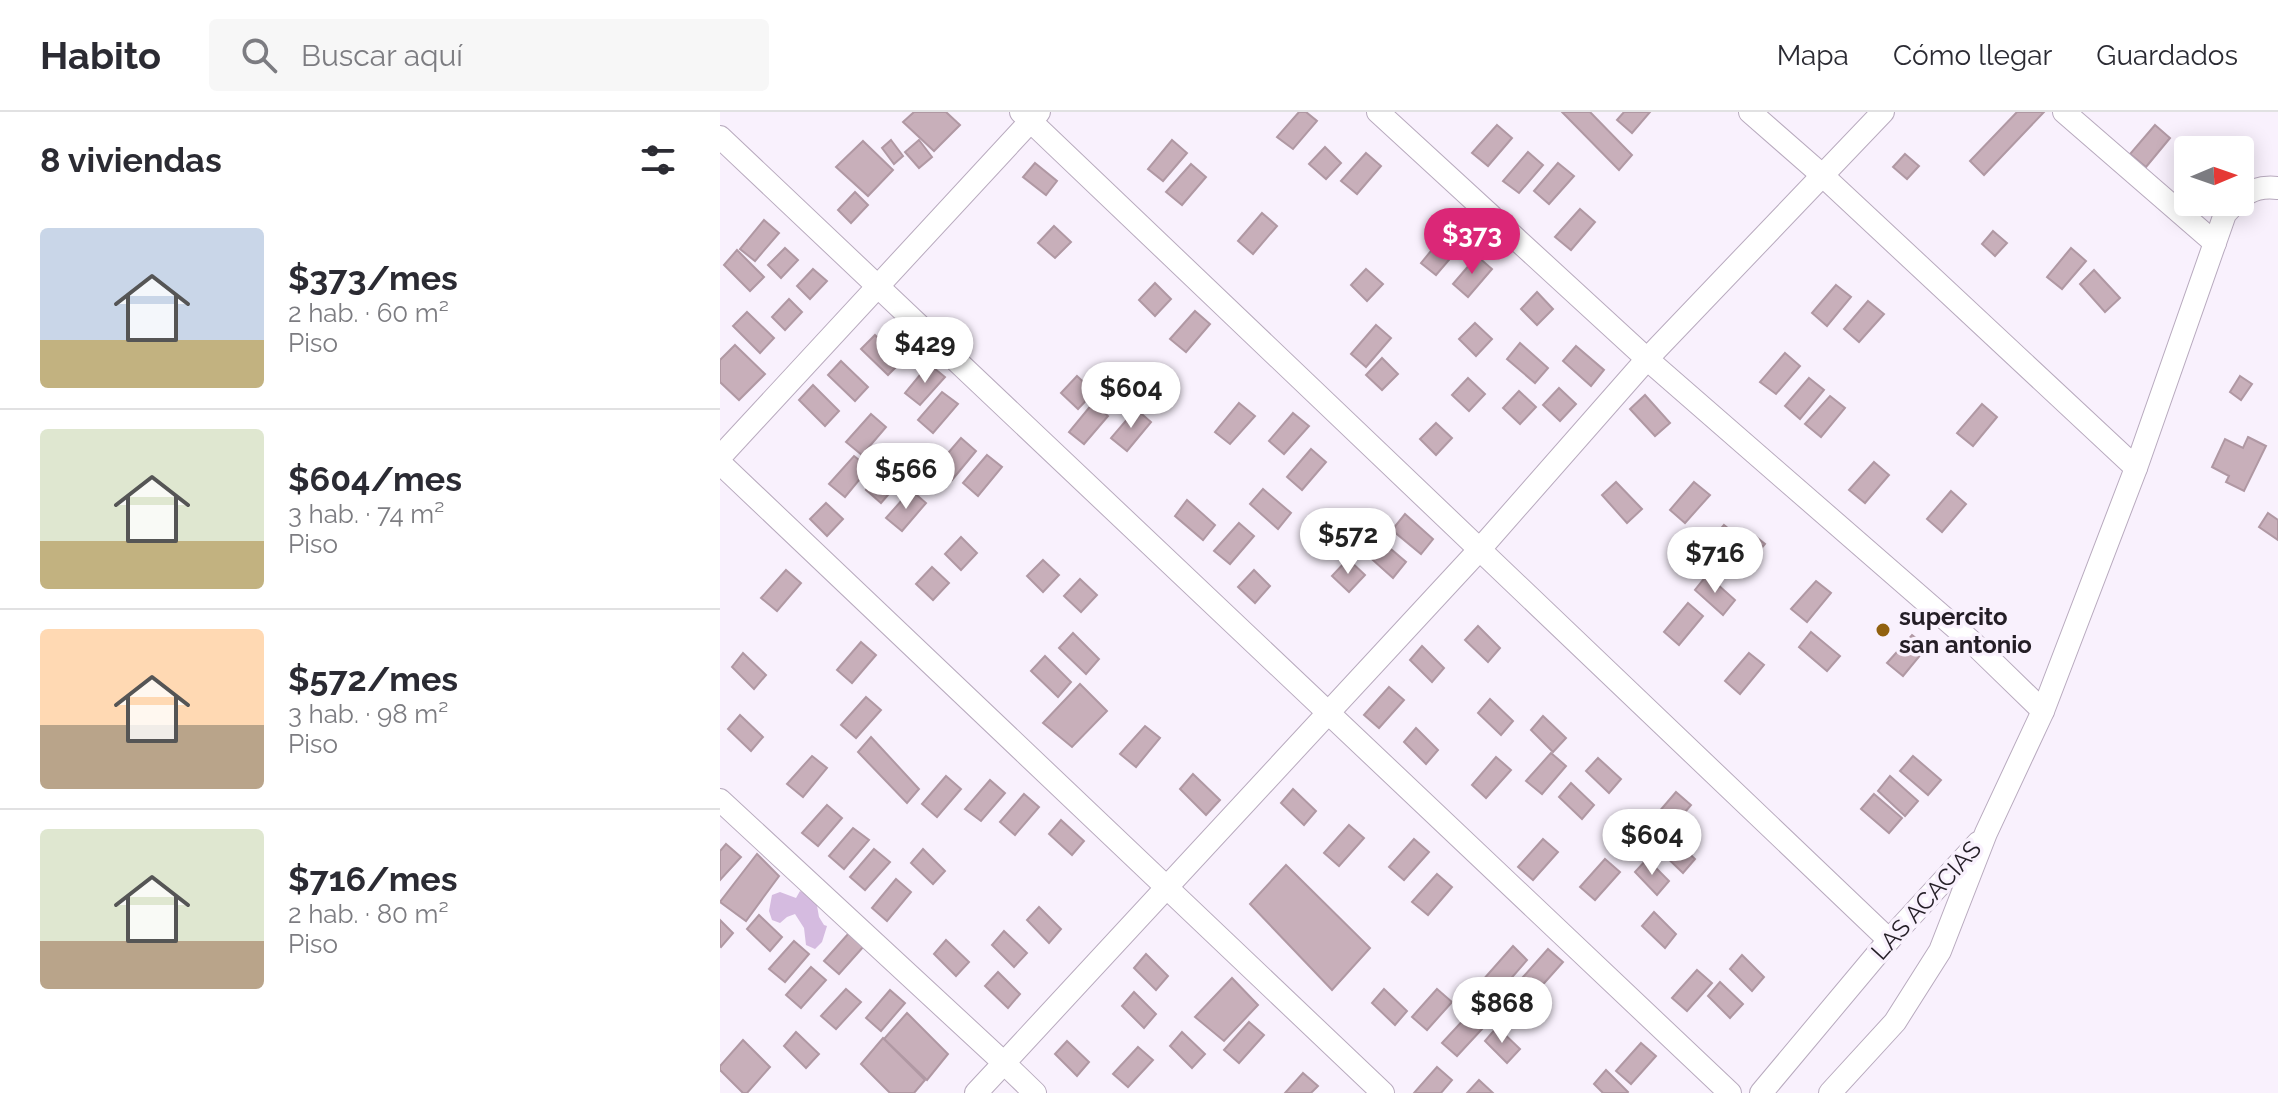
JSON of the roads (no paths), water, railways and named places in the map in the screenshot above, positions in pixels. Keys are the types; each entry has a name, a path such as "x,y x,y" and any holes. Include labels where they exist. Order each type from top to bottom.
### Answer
{"street":[{"path":"1378,112 1647,359 1972,642 2043,711"},
{"path":"1750,112 1822,175 2136,468"},
{"path":"976,1093 1480,549 1647,359 1883,112"},
{"path":"2064,112 2215,243"},
{"path":"720,457 1030,115 1889,940"},
{"path":"720,137 1730,1093"},
{"path":"2254,190 2266,186 2278,188"},
{"path":"1986,833 2043,711 2136,468 2224,216"},
{"path":"720,463 1383,1093"},
{"path":"720,800 1035,1093"},
{"name":"LAS ACACIAS","path":"1761,1093 1889,940 1986,833"},
{"name":"LAS ACACIAS","path":"1830,1093 1895,1022 1940,951 1986,833"}],"place":[{"name":"supercito san antonio","path":"1883,630"}]}
